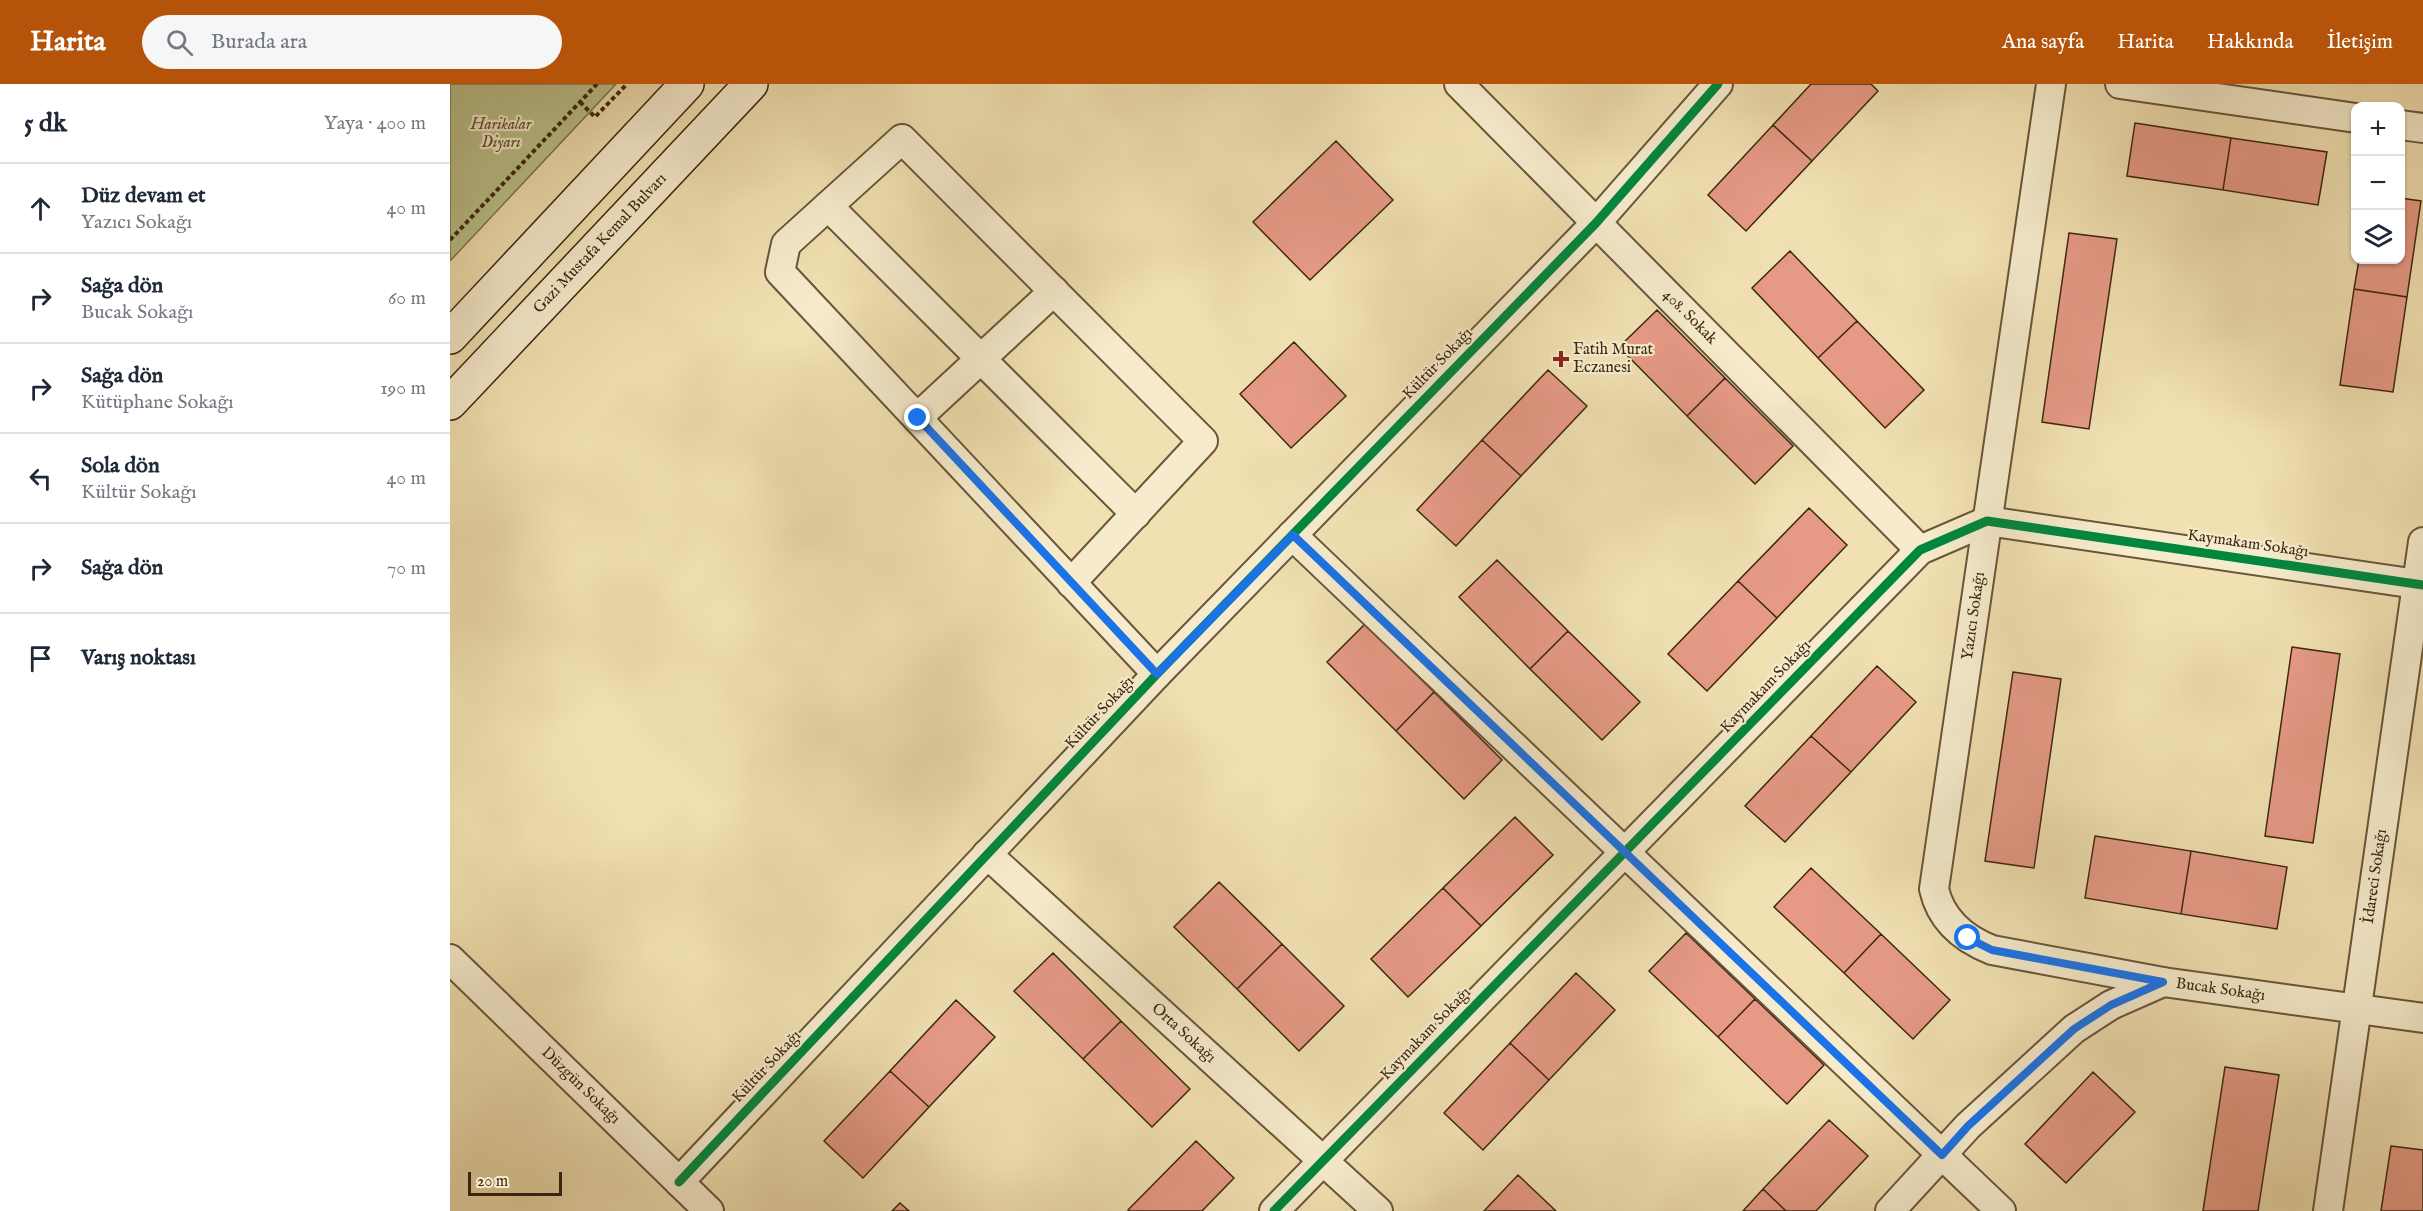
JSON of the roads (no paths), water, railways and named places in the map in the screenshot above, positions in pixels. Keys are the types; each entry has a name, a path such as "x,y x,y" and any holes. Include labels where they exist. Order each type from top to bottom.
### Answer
{"main road":[{"path":"450,337 687,84"},
{"name":"Gazi Mustafa Kemal Bulvarı","path":"450,403 751,84"}],"street":[{"name":"408. Sokak","path":"1459,84 1920,550"},
{"name":"Kültür Sokağı","path":"679,1182 1157,674 1596,223 1718,84"},
{"name":"Yazıcı Sokağı","path":"2051,84 1934,889 1945,915 1959,931 1992,950 2163,982"},
{"path":"2120,84 2351,117"},
{"path":"2405,126 2423,128"},
{"path":"1071,582 1203,441 902,139 786,244 780,272 1157,674"},
{"path":"828,206 1136,514"},
{"path":"918,418 1054,291"},
{"name":"Kaymakam Sokağı","path":"1274,1211 1920,550 1987,521 2420,584"},
{"path":"1293,535 2001,1211"},
{"name":"İdareci Sokağı","path":"2328,1211 2420,584 2423,542"},
{"name":"Orta Sokağı","path":"987,854 1378,1211"},
{"name":"Düzgün Sokağı","path":"450,959 709,1211"},
{"name":"Bucak Sokağı","path":"1890,1211 1968,1126 2074,1029 2111,1005 2163,982 2423,1018"}],"place":[{"name":"Fatih Murat Eczanesi","path":"1561,359"}],"park label":[{"name":"Harikalar Diyarı","path":"501,134"}]}
